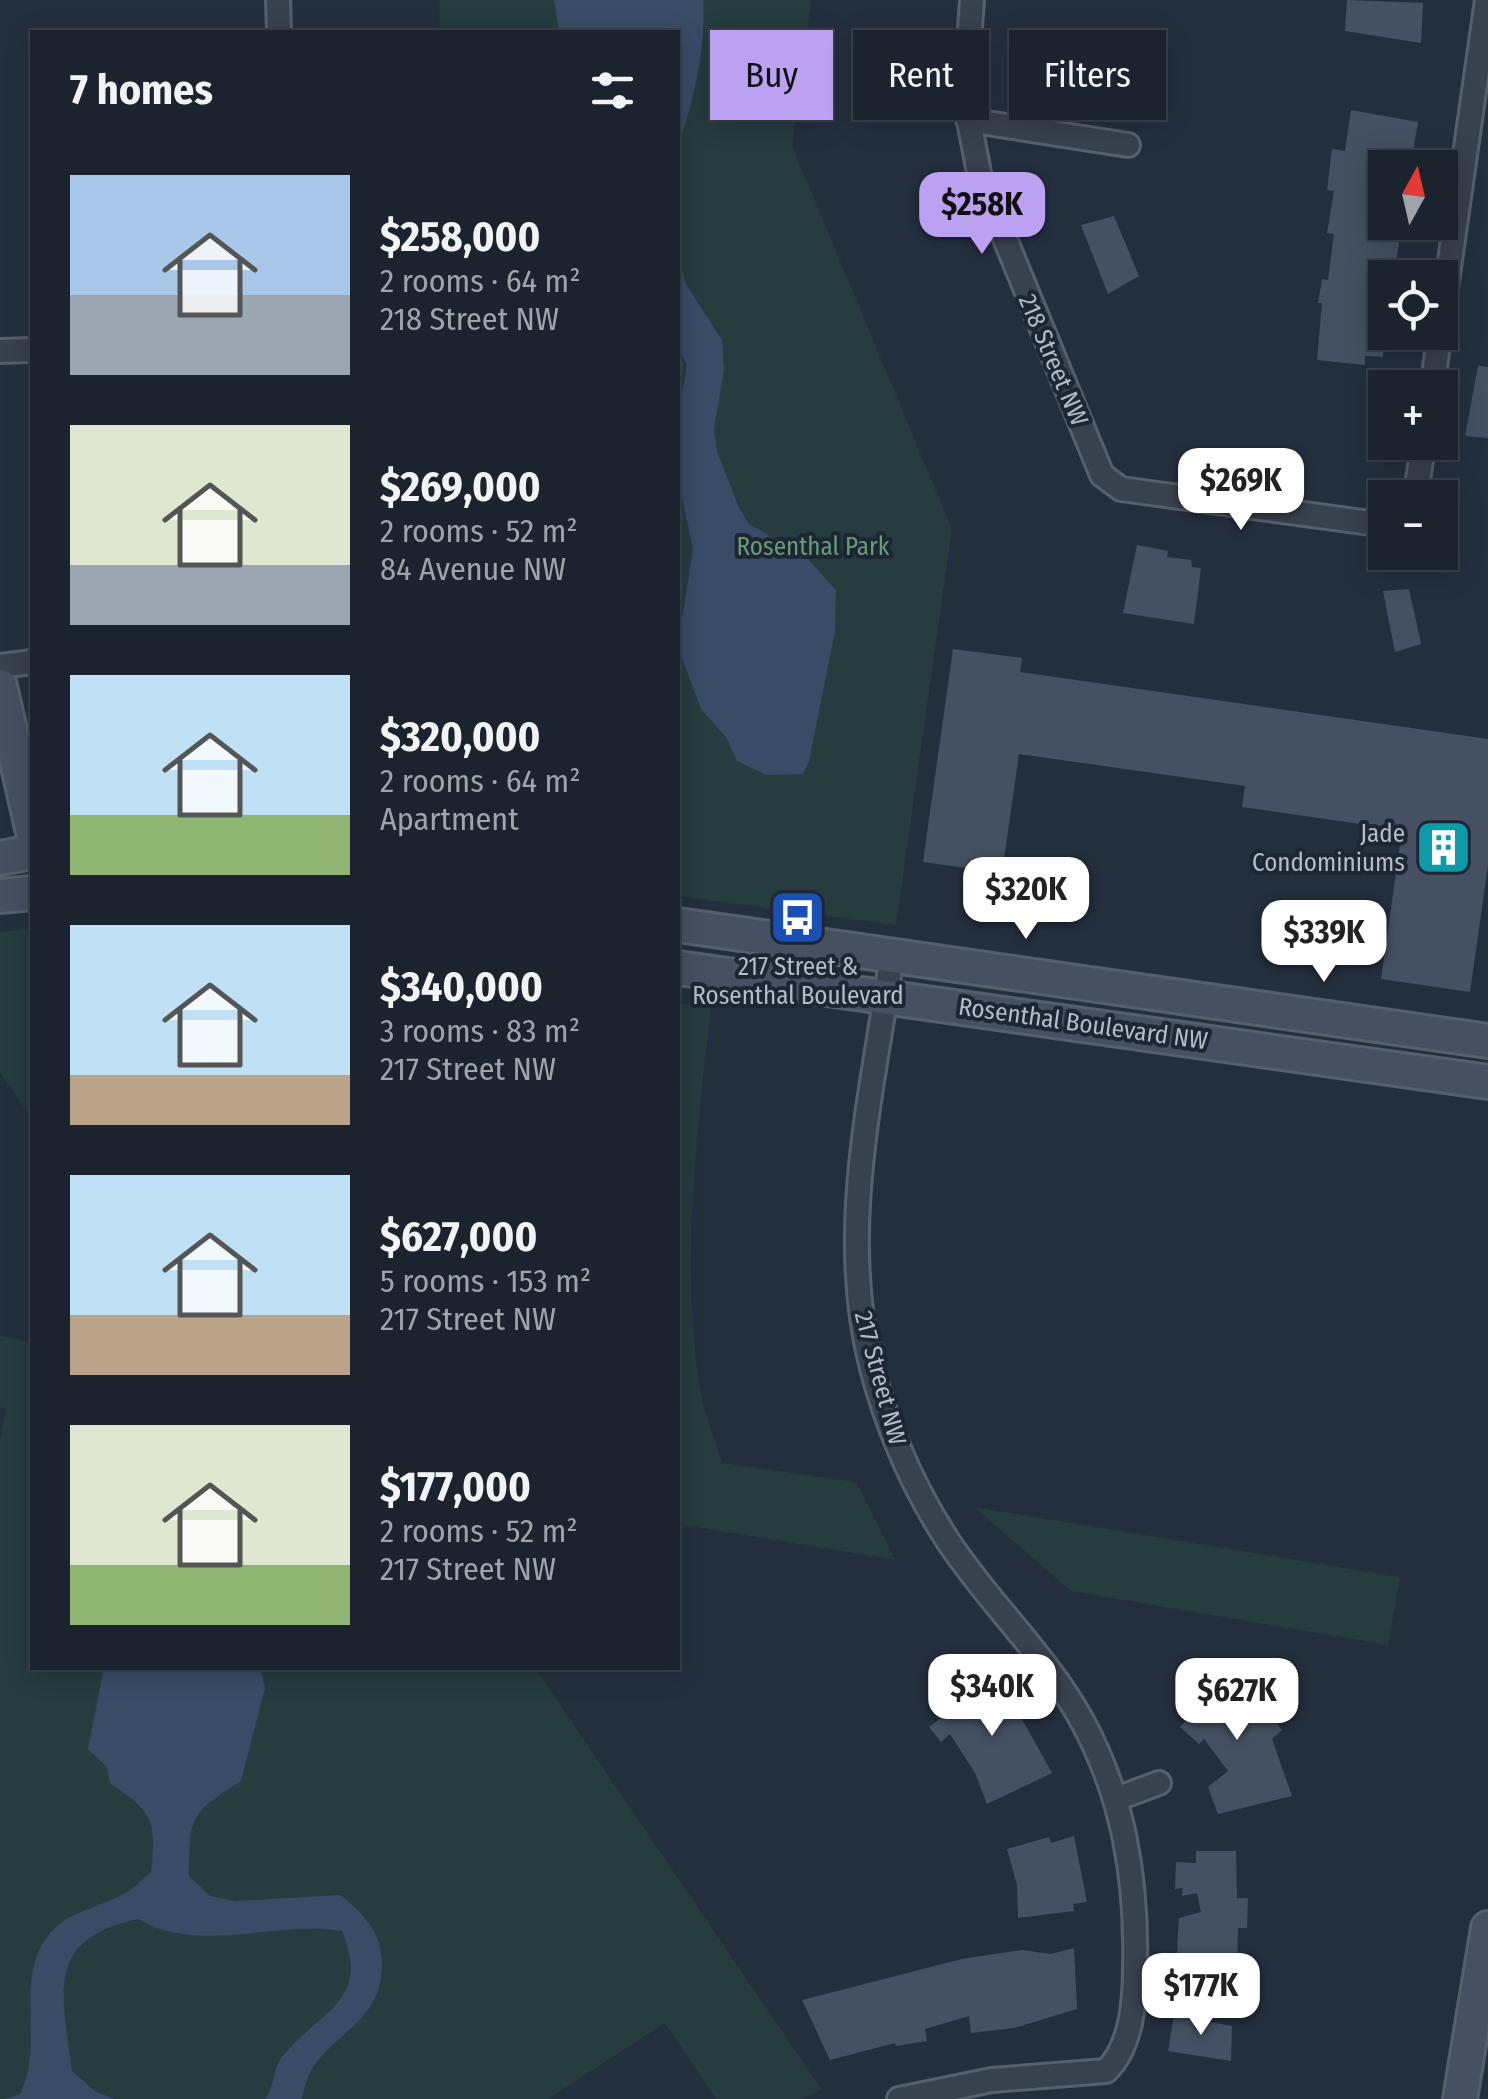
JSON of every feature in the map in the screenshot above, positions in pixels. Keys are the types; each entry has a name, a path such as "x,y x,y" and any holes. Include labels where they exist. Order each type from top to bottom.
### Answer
{"street":[{"path":"278,0 279,30"},
{"name":"218 Street NW","path":"969,30 972,0"},
{"path":"1450,260 1487,0"},
{"path":"968,120 1128,145"},
{"name":"218 Street NW","path":"968,120 990,209 1096,464 1109,483 1135,491 1368,523"},
{"path":"0,351 30,350"},
{"path":"0,666 30,662"},
{"path":"0,686 30,819"},
{"path":"0,858 30,852"},
{"path":"0,896 30,892"},
{"name":"Rosenthal Boulevard NW","path":"680,925 1488,1040"},
{"name":"217 Street NW","path":"892,955 856,1240 872,1367 902,1460 938,1524 1063,1688 1116,1798 1128,1843 1135,1974 1124,2047 1106,2071 992,2080 899,2099"},
{"name":"Rosenthal Boulevard NW","path":"680,968 1488,1082"},
{"path":"1116,1798 1159,1783"},
{"path":"1460,2099 1488,1928"}],"green space":[{"name":"Rosenthal Park","path":"439,0 811,0 807,30 710,30 710,120 795,120 792,146 952,529 896,925 680,896 680,30 440,30"},
{"path":"30,928 30,1116 0,1072 0,932"},
{"path":"680,1003 711,1008 693,1198 691,1294 700,1389 722,1463 856,1482 895,1560 680,1524"},
{"path":"0,1336 30,1342 30,1670 536,1670 822,2090 801,2099 716,2099 665,2023 548,2099 0,2099 0,1441 6,1409 0,1407"},
{"path":"974,1507 1400,1577 1388,1645 1071,1591"}],"water":[{"path":"554,0 703,0 698,74 680,140 680,30 559,30"},
{"path":"680,264 687,286 722,340 724,370 714,429 717,451 739,508 749,524 807,558 836,590 835,631 809,761 803,774 766,775 737,761 726,737 701,709 682,658 682,620 693,549 680,487 680,407 687,365 680,351"},
{"path":"104,1670 260,1670 265,1688 241,1781 211,1801 196,1818 190,1840 189,1876 210,1896 235,1901 340,1895 370,1925 381,1953 379,1988 370,2006 318,2060 302,2099 265,2099 282,2057 338,2002 346,1989 349,1955 342,1931 185,1935 138,1919 108,1928 87,1940 73,1955 66,1974 65,2018 72,2071 96,2092 115,2099 4,2099 20,2094 27,2075 32,1974 47,1937 64,1921 127,1892 151,1872 153,1840 149,1819 110,1783 107,1767 88,1749"}],"building":[{"path":"1347,0 1423,3 1421,43 1345,31"},
{"path":"1351,110 1418,122 1413,150 1368,150 1368,240 1399,240 1397,260 1368,260 1368,350 1383,350 1383,357 1365,356 1365,365 1317,360 1322,303 1318,303 1322,279 1328,280 1334,234 1327,233 1334,191 1327,190 1332,149 1345,151"},
{"path":"1114,216 1139,276 1108,294 1081,225"},
{"path":"1478,366 1488,367 1488,438 1465,436"},
{"path":"1137,545 1168,551 1167,557 1191,560 1192,567 1201,568 1194,624 1123,613"},
{"path":"1409,589 1421,644 1395,652 1383,591"},
{"path":"953,649 1022,658 1020,672 1488,739 1488,865 1470,992 1381,979 1402,830 1242,807 1245,786 1019,754 1002,873 923,862"},
{"path":"1220,1668 1231,1680 1237,1675 1282,1730 1272,1739 1292,1796 1218,1814 1208,1787 1228,1771 1204,1739 1199,1744 1180,1727 1191,1715 1181,1705"},
{"path":"987,1672 1014,1705 1052,1773 987,1804 975,1773 950,1734 941,1742 929,1727 940,1719 934,1712"},
{"path":"1074,1836 1087,1902 1073,1904 1074,1911 1018,1918 1017,1885 1007,1849 1049,1837 1051,1843"},
{"path":"1196,1851 1236,1851 1237,1898 1248,1898 1247,1928 1238,1928 1237,1968 1176,1967 1179,1918 1201,1912 1197,1893 1182,1896 1183,1888 1175,1889 1176,1862 1196,1863"},
{"path":"1074,1948 1077,2009 1014,2028 971,2033 969,2016 925,2029 927,2041 896,2046 895,2043 830,2060 802,2000 962,1959 1022,1950 1051,1954"},
{"path":"1174,2015 1232,2026 1231,2061 1168,2051"}],"place":[{"name":"Jade Condominiums","path":"1444,848"},
{"name":"217 Street & Rosenthal Boulevard","path":"798,918"}]}
